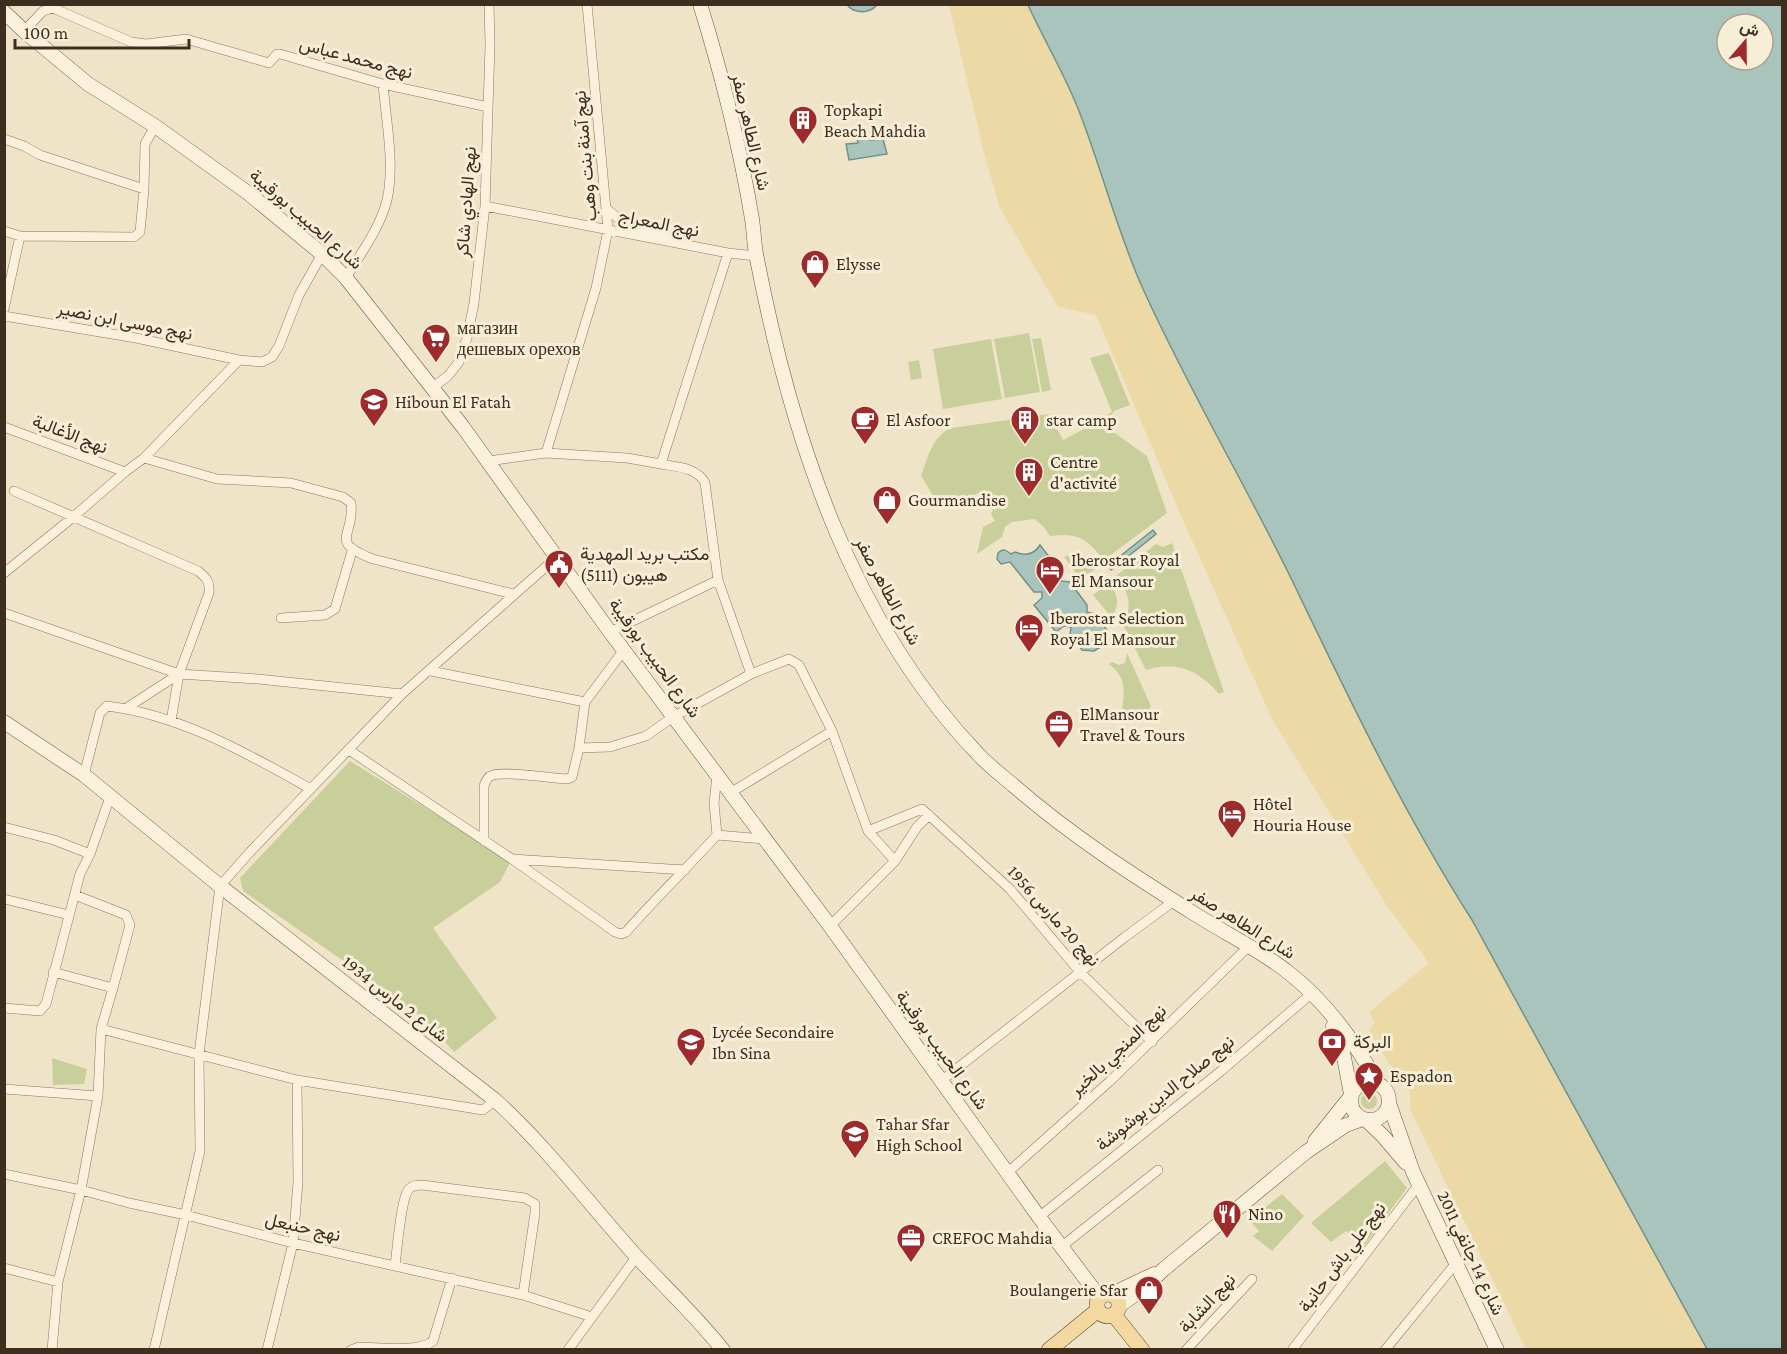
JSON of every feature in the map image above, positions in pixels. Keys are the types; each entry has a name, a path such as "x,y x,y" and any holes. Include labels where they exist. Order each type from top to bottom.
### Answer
{"main road":[{"name":"شارع الطاهر صفر","path":"700,4 734,129 752,221 756,256 783,376 807,459 827,510 860,581 912,673 941,712 980,756 1071,832 1174,901 1289,973 1326,1010 1353,1043 1377,1082"},
{"name":"شارع الحبيب بورقيبة","path":"4,12 88,84 155,126 248,193 322,254 346,278 433,387 488,461 558,556 610,632 830,926 1061,1247 1142,1350"},
{"name":"شارع 2 مارس 1934","path":"4,722 84,775 220,886 495,1100 524,1126 637,1256 699,1320 723,1350"},
{"name":"شارع الطاهر صفر","path":"1326,1010 1342,1047 1351,1095"},
{"path":"1306,1152 1351,1095 1362,1083 1377,1082 1388,1093 1389,1103 1381,1117 1364,1119 1354,1112 1350,1101 1351,1095"},
{"name":"شارع 14 جانفي 2011","path":"1389,1103 1416,1178 1497,1350"},
{"path":"1048,1350 1108,1305 1164,1269 1306,1152 1346,1125 1364,1119"},
{"name":"شارع 14 جانفي 2011","path":"1364,1119 1382,1135 1416,1178"}],"street":[{"name":"نهج الهادي شاكر","path":"433,387 448,376 459,362 467,338 474,303 485,206 489,4"},
{"name":"نهج آمنة بنت وهب","path":"546,453 596,288 608,230 587,4"},
{"name":"نهج محمد عباس","path":"24,31 43,11 53,9 131,42 146,44 186,39 269,63 280,54 383,84 488,107"},
{"path":"346,278 370,238 387,200 389,161 383,84"},
{"path":"4,231 20,236 136,236 140,232 145,144 155,126"},
{"path":"4,139 40,155 144,189"},
{"name":"نهج المعراج","path":"485,206 700,248 756,256"},
{"path":"607,209 621,220 700,248"},
{"path":"4,309 20,236"},
{"path":"661,464 728,253"},
{"name":"نهج موسى ابن نصير","path":"4,316 136,338 239,360 262,362 272,357 279,346 299,295 322,254"},
{"path":"4,573 144,458 239,360"},
{"name":"نهج الأغالبة","path":"4,427 125,472"},
{"path":"488,461 546,453 627,459 695,471 705,483 718,580 751,674"},
{"path":"144,458 217,478 291,483 344,497 351,502 352,513 346,544 352,551 373,560 513,594"},
{"path":"14,491 198,571 207,578 210,586 209,593 179,674 171,721"},
{"path":"281,618 325,615 335,609 352,551"},
{"path":"154,1350 200,1151 199,1054 220,886 402,694 431,671 513,594 558,556"},
{"path":"610,632 718,580"},
{"path":"4,613 179,674 258,679 402,694"},
{"path":"484,842 486,779 492,775 567,779 572,777 575,772 585,702 624,650"},
{"path":"579,748 610,747 646,736 673,717 751,674 784,660 794,661 832,731 868,831 895,861"},
{"path":"431,671 585,702"},
{"path":"125,709 179,674"},
{"path":"84,775 100,713 107,706 171,721 256,759 311,789"},
{"path":"730,793 832,731"},
{"path":"349,750 621,934 626,932 717,835 714,803 717,774"},
{"path":"4,1008 40,1011 46,1004 80,874 90,854 110,797"},
{"path":"868,831 926,812"},
{"path":"830,926 895,861 926,812"},
{"name":"نهج 20 مارس 1956","path":"926,812 1010,888 1080,972 1152,1042"},
{"path":"4,826 54,840 90,854"},
{"path":"717,835 764,839"},
{"path":"512,859 685,870"},
{"path":"52,1350 58,1282 81,1190 98,1096 101,1029 130,925 126,915 75,895"},
{"path":"4,899 69,915"},
{"path":"941,1081 1174,901"},
{"name":"نهج المنجي بالخير","path":"1007,1173 1152,1042 1248,947"},
{"path":"53,972 112,988"},
{"name":"نهج صلاح الدين بوشوشة","path":"1039,1217 1221,1071 1311,994"},
{"path":"101,1029 297,1080 483,1110 495,1100"},
{"path":"267,1350 293,1243 298,1182 297,1080"},
{"path":"4,1089 98,1096"},
{"path":"1061,1247 1158,1170"},
{"name":"نهج حنبعل","path":"4,1174 81,1190 293,1243 523,1295 592,1317"},
{"name":"نهج علي باش حانبة","path":"1292,1350 1416,1178"},
{"path":"395,1266 404,1202 407,1190 413,1185 525,1198 535,1204 535,1214 523,1295"},
{"path":"568,1350 637,1256"},
{"path":"1385,1350 1456,1263"},
{"path":"4,1268 58,1282"},
{"path":"351,1350 359,1347 410,1348 429,1344 433,1341 452,1278"},
{"name":"نهج الشابة","path":"1186,1350 1252,1279"}],"green space":[{"path":"1029,333 1040,392 1005,398 994,339"},
{"path":"1041,338 1051,390 1042,392 1032,339"},
{"path":"991,339 1002,399 943,409 933,349"},
{"path":"1109,353 1130,405 1114,411 1105,426 1147,456 1167,513 1104,560 1087,542 1075,536 1050,536 1034,519 1012,522 1005,527 1002,537 977,554 983,527 995,521 991,514 994,507 989,500 980,497 978,493 958,504 934,497 921,476 935,442 945,431 952,428 1049,414 1063,440 1112,412 1090,358"},
{"path":"919,360 922,378 911,380 908,362"},
{"path":"1172,543 1224,692 1219,694 1195,673 1178,667 1157,667 1146,670 1124,627 1128,600 1125,589 1116,576 1156,544 1163,547"},
{"path":"1076,553 1088,557 1096,568 1081,580 1064,557"},
{"path":"1108,583 1117,600 1111,617 1093,595"},
{"path":"1127,653 1151,706 1143,719 1122,710 1123,684 1119,674 1109,664 1112,662 1119,665 1125,663"},
{"path":"350,761 511,861 500,882 433,928 497,1018 454,1052 426,1021 398,999 243,891 240,878"},
{"path":"52,1058 87,1069 84,1084 53,1085"},
{"path":"1366,1093 1372,1093 1377,1101 1375,1107 1366,1109 1361,1104 1361,1098"},
{"path":"1385,1161 1407,1188 1364,1246 1346,1231 1331,1242 1311,1223"},
{"path":"1282,1194 1304,1216 1272,1251 1253,1236 1259,1231 1249,1220"}],"sand":[{"path":"949,5 1028,5 1073,98 1134,267 1178,360 1421,835 1472,920 1707,1349 1526,1349 1411,1111 1409,1086 1403,1075 1389,1064 1369,1030 1375,1023 1369,1012 1429,963 1387,906 1273,721 1182,518 1096,315 1058,307 1000,208 986,161"}],"water":[{"path":"847,5 877,5 862,12"},
{"path":"1028,5 1782,5 1782,1349 1707,1349 1472,920 1421,835 1178,361 1134,267 1087,133 1061,71"},
{"path":"870,137 870,140 883,139 887,154 849,160 846,144 858,143 857,138"},
{"path":"1153,530 1156,534 1111,570 1108,566"},
{"path":"1040,545 1060,571 1061,581 1070,582 1087,605 1087,612 1094,614 1107,630 1104,645 1094,651 1082,650 1070,635 1071,627 1064,626 1056,632 1034,605 1042,598 1042,592 1034,592 1010,562 1001,564 997,559 1001,550 1011,554 1015,552 1029,554"}],"place":[{"name":"Topkapi Beach Mahdia","path":"803,146"},
{"name":"Elysse","path":"815,290"},
{"name":"магазин дешевых орехов","path":"436,364"},
{"name":"Hiboun El Fatah","path":"374,428"},
{"name":"El Asfoor","path":"865,446"},
{"name":"star camp","path":"1025,446"},
{"name":"Centre d'activité","path":"1029,498"},
{"name":"Gourmandise","path":"887,526"},
{"name":"مكتب بريد المهدية هيبون (5111)","path":"559,590"},
{"name":"Iberostar Royal El Mansour","path":"1050,596"},
{"name":"Iberostar Selection Royal El Mansour","path":"1029,654"},
{"name":"ElMansour Travel & Tours","path":"1059,750"},
{"name":"Hôtel Houria House","path":"1232,840"},
{"name":"Lycée Secondaire Ibn Sina","path":"691,1068"},
{"name":"البركة","path":"1332,1068"},
{"name":"Espadon","path":"1369,1102"},
{"name":"Tahar Sfar High School","path":"855,1160"},
{"name":"Nino","path":"1227,1240"},
{"name":"CREFOC Mahdia","path":"911,1264"},
{"name":"Boulangerie Sfar","path":"1149,1316"}]}
